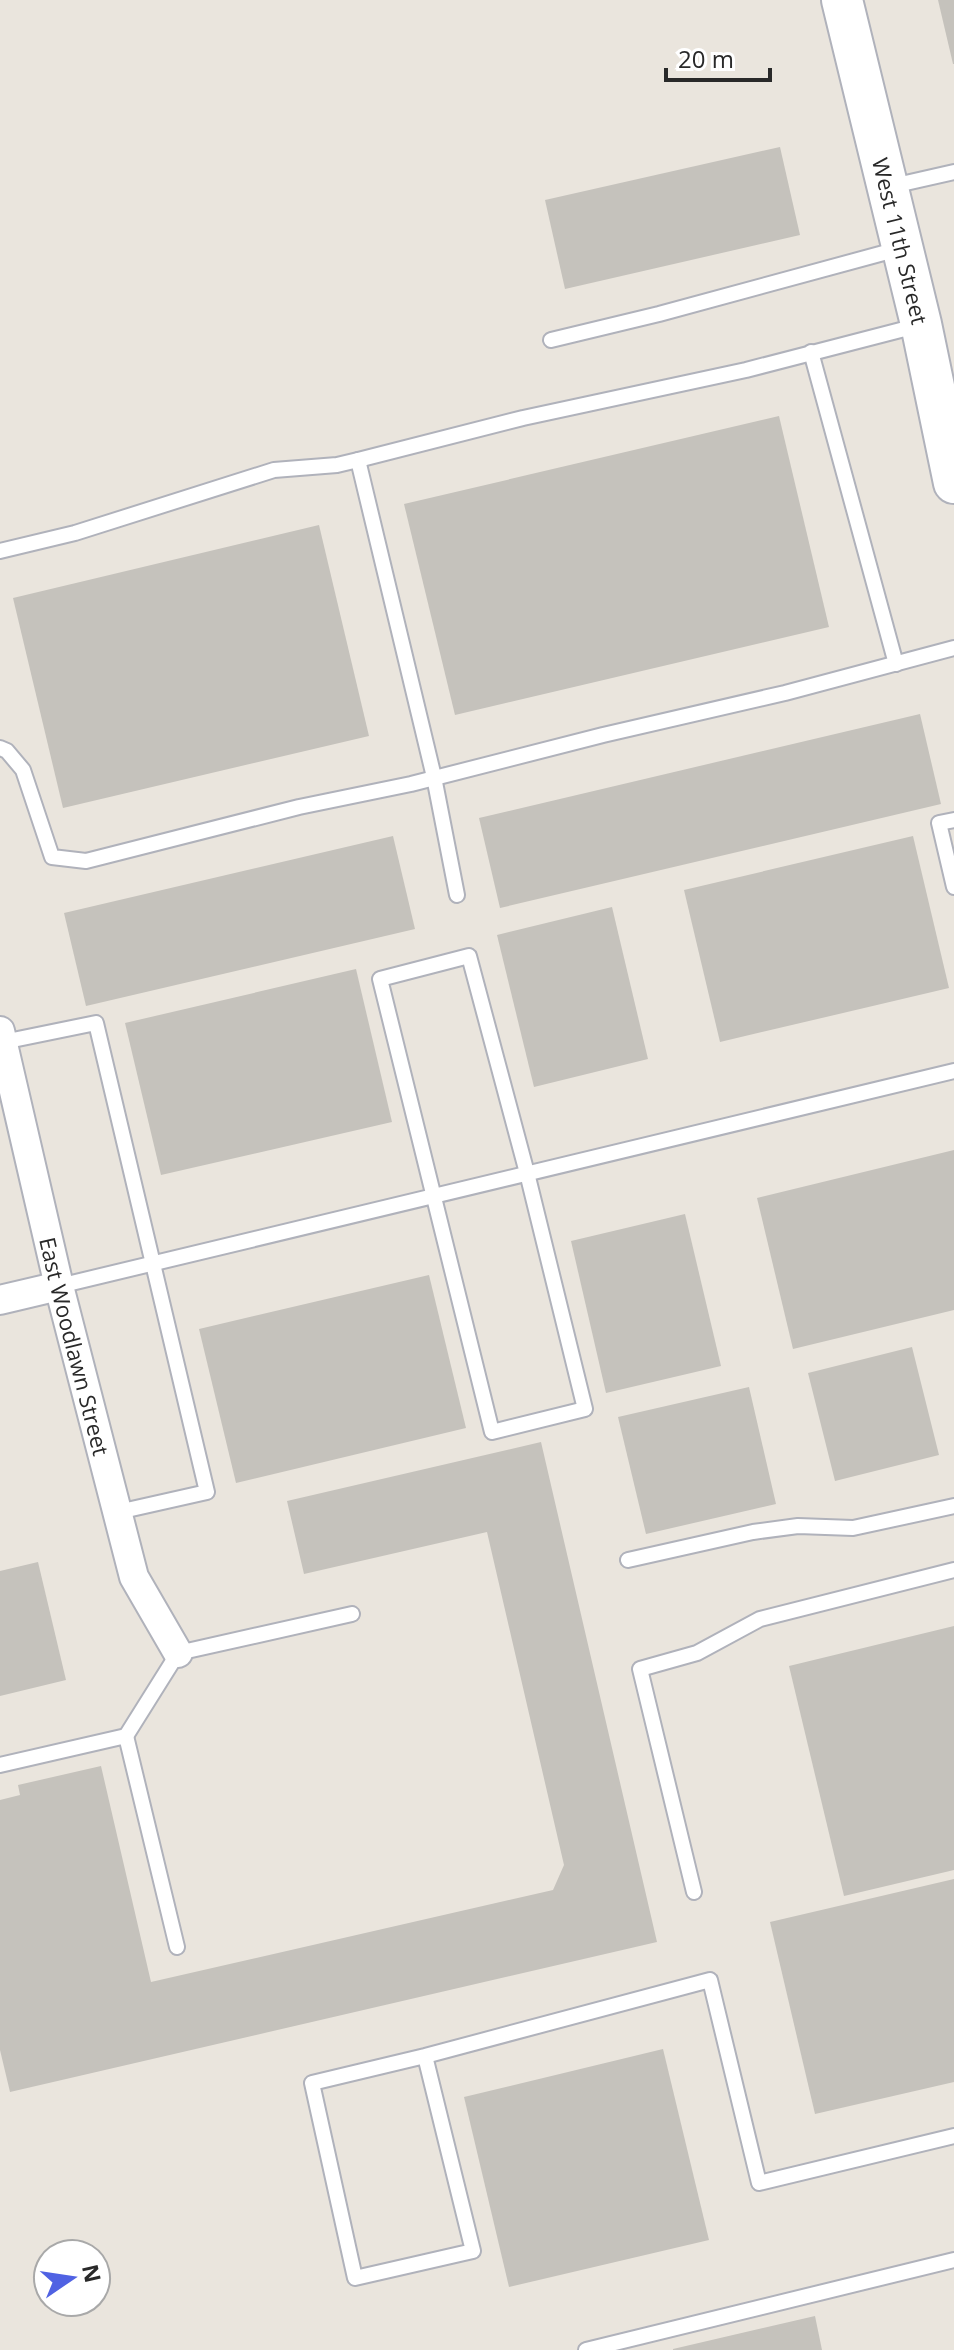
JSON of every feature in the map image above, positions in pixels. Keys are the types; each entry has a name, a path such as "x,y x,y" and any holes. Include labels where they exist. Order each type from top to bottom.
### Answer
{"street":[{"name":"West 11th Street","path":"842,0 952,462"},
{"name":"East Woodlawn Street","path":"1,1037 6,1082 134,1577 178,1653"},
{"path":"0,1300 59,1286"}],"lane":[{"path":"887,188 954,172"},
{"path":"551,340 902,248"},
{"path":"0,551 75,533 274,470 337,465 523,418 746,370 921,324"},
{"path":"811,352 896,664"},
{"path":"358,460 434,777 457,895"},
{"path":"0,748 7,751 23,770 52,857 86,861 299,807 785,693 954,648"},
{"path":"954,820 939,823 954,887"},
{"path":"469,956 527,1173 585,1409 492,1432 380,979 469,956"},
{"path":"1,1037 96,1023 207,1492 118,1512"},
{"path":"59,1286 954,1071"},
{"path":"628,1560 753,1532 798,1526 853,1528 954,1506"},
{"path":"694,1892 640,1669 697,1653 760,1619 954,1570"},
{"path":"0,1765 126,1736 178,1653 352,1614"},
{"path":"126,1736 177,1947"},
{"path":"425,2056 473,2251 355,2278 312,2083 710,1980 759,2183 954,2136"},
{"path":"586,2350 954,2260"}],"building":[{"path":"938,0 954,0 954,64 953,64"},
{"path":"780,147 800,235 565,289 545,200"},
{"path":"779,416 829,627 455,715 404,504"},
{"path":"319,525 369,736 63,808 13,598"},
{"path":"920,714 941,804 500,908 479,818"},
{"path":"393,836 415,929 86,1006 64,913"},
{"path":"913,836 949,988 720,1042 684,890"},
{"path":"612,907 648,1059 534,1087 497,935"},
{"path":"356,969 392,1122 161,1175 125,1023"},
{"path":"954,1150 954,1310 793,1349 757,1198"},
{"path":"685,1214 721,1366 606,1393 571,1241"},
{"path":"429,1275 466,1428 236,1483 199,1329"},
{"path":"912,1347 939,1455 835,1481 808,1373"},
{"path":"749,1387 776,1504 646,1534 618,1417"},
{"path":"541,1442 657,1942 10,2092 0,2050 0,1800 20,1795 18,1785 101,1766 151,1982 553,1890 564,1865 487,1532 304,1574 287,1501"},
{"path":"38,1562 66,1680 0,1696 0,1571"},
{"path":"954,1626 954,1870 844,1896 789,1666"},
{"path":"954,1879 954,2082 815,2114 770,1922"},
{"path":"663,2049 709,2240 509,2287 464,2097"},
{"path":"815,2316 822,2350 673,2350 673,2349"}]}
